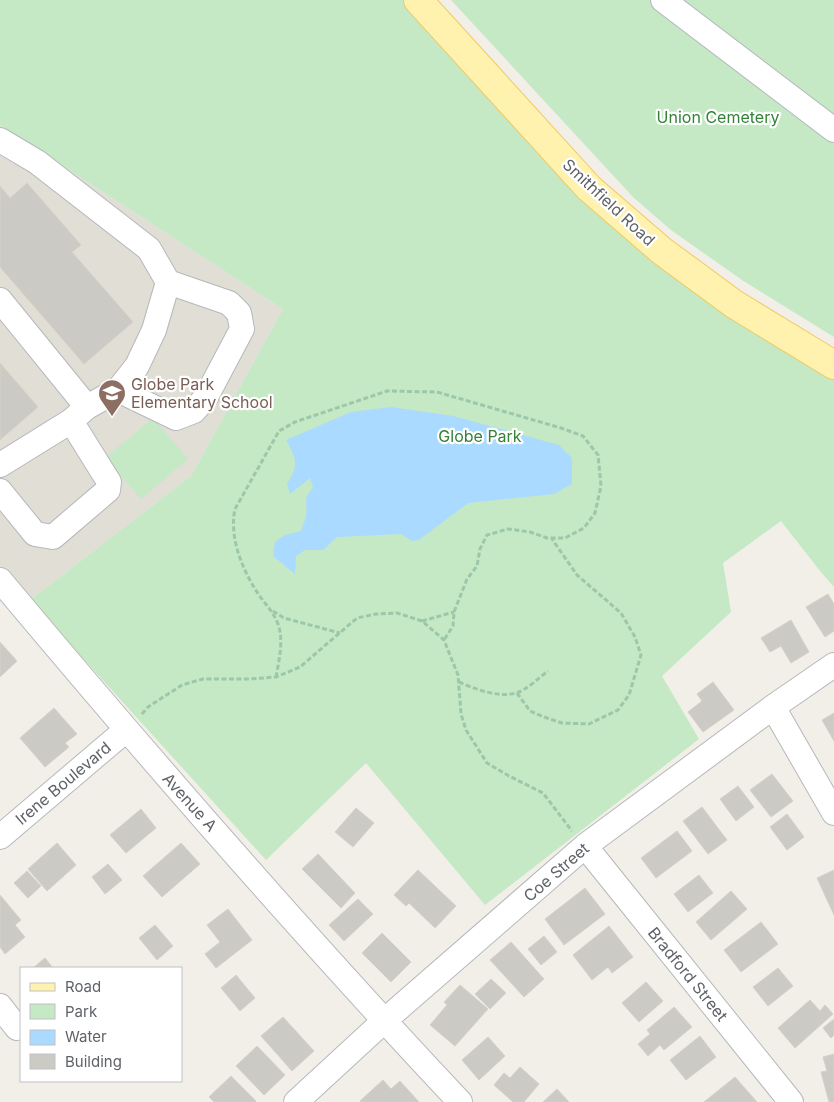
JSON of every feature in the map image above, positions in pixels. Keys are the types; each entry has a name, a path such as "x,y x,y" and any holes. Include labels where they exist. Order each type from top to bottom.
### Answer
{"main road":[{"name":"Smithfield Road","path":"418,0 589,188 662,251 734,304 834,365"}],"street":[{"path":"663,0 834,130"},
{"path":"0,140 37,162 149,249 168,282 229,302 239,313 242,329 206,397 194,411 176,418 118,390"},
{"path":"0,465 118,390 137,366 154,330 168,282"},
{"path":"0,300 79,414 109,482 108,490 53,537 35,534 0,491"},
{"name":"Avenue A","path":"0,580 126,730 384,1021 460,1102"},
{"name":"Coe Street","path":"296,1102 384,1021 585,846 773,707 834,665"},
{"path":"773,707 834,813"},
{"name":"Irene Boulevard","path":"0,837 126,730"},
{"name":"Bradford Street","path":"585,846 791,1102"},
{"path":"0,1006 17,1028"}],"path":[{"path":"276,677 281,639 278,624 271,610 257,593 244,570 232,523 235,509 279,431 295,422 387,391 437,392 561,428 583,436 598,455 601,486 595,513 584,528 565,538 547,538 530,532 508,529 487,535 480,549 477,566 467,579 454,612 453,626 444,640"},
{"path":"517,693 530,711 544,718 562,723 589,724 618,710 629,695 641,655 636,637 621,613 577,575 551,538"},
{"path":"271,610 284,618 341,633"},
{"path":"422,621 454,612"},
{"path":"126,730 148,707 182,685 203,679 276,677 300,667 358,618 376,614 397,613 422,621 444,640 458,675 461,714 466,730 487,763 543,793 585,846"},
{"path":"458,682 474,689 503,694 517,693 548,671"}],"shaded area":[{"name":"Globe Park Elementary School","path":"0,125 283,309 191,476 30,600 0,566"}],"green space":[{"name":"Globe Park","path":"0,0 423,0 665,251 834,358 834,587 781,521 723,563 731,612 662,676 699,739 485,905 366,763 266,860 30,600 191,476 283,309 0,125"},
{"name":"Union Cemetery","path":"451,0 834,0 834,337 742,280 671,230 633,197"},
{"path":"153,418 188,459 141,499 105,458"}],"water":[{"path":"391,407 453,416 559,445 572,458 572,484 554,494 468,503 419,540 412,541 401,534 337,537 323,550 305,550 296,556 295,574 273,556 275,542 285,535 301,531 306,517 306,498 313,488 310,478 290,494 287,484 295,467 295,462 286,440 351,412"}],"building":[{"name":"Globe Park Elementary School","path":"27,183 81,245 72,252 133,322 84,364 0,267 0,186 10,198"},
{"path":"0,363 38,407 0,440"},
{"path":"828,594 834,604 834,631 825,637 806,607"},
{"path":"791,620 809,652 791,663 781,646 770,652 761,638"},
{"path":"0,642 17,661 0,677"},
{"path":"713,682 734,710 703,732 688,712 702,701 697,694"},
{"path":"54,708 77,734 65,743 69,747 45,767 20,738"},
{"path":"834,713 834,741 822,720"},
{"path":"772,774 793,801 771,817 750,790"},
{"path":"738,786 754,807 736,821 720,799"},
{"path":"702,807 727,840 708,854 683,821"},
{"path":"356,808 374,823 353,847 335,832"},
{"path":"141,809 156,828 126,853 110,835"},
{"path":"787,814 804,837 787,850 770,827"},
{"path":"677,831 692,851 656,878 641,858"},
{"path":"57,843 76,865 47,891 28,869"},
{"path":"181,843 200,864 162,897 143,876"},
{"path":"318,854 355,893 341,908 302,869"},
{"path":"108,864 122,880 105,894 92,877"},
{"path":"418,870 456,906 435,928 409,903 406,906 394,895"},
{"path":"834,870 834,915 817,878"},
{"path":"27,871 41,886 28,898 14,883"},
{"path":"699,875 713,893 688,912 674,894"},
{"path":"585,888 605,914 564,945 545,919"},
{"path":"731,891 747,909 711,940 696,922"},
{"path":"0,895 21,920 15,925 25,937 5,954 0,947"},
{"path":"358,899 373,914 344,941 329,925"},
{"path":"228,909 252,940 216,968 205,954 220,942 207,925"},
{"path":"761,922 778,944 741,972 724,950"},
{"path":"155,925 173,946 157,960 139,938"},
{"path":"609,926 633,957 612,973 608,967 592,980 573,955"},
{"path":"382,933 411,962 391,982 362,953"},
{"path":"544,936 557,952 541,965 528,949"},
{"path":"511,942 544,979 524,997 490,960"},
{"path":"45,958 52,967 34,967"},
{"path":"778,968 793,986 768,1006 753,987"},
{"path":"236,975 255,998 240,1011 221,988"},
{"path":"491,979 506,993 490,1009 475,994"},
{"path":"646,982 663,1001 639,1022 622,1003"},
{"path":"460,985 488,1009 455,1046 430,1025 447,1005 444,1002"},
{"path":"810,1000 820,1011 825,1005 833,1014 795,1048 778,1028"},
{"path":"674,1007 692,1027 664,1050 660,1045 648,1056 638,1044 650,1034 647,1030"},
{"path":"283,1017 314,1051 292,1071 261,1036"},
{"path":"834,1019 834,1035 831,1038 823,1028"},
{"path":"700,1036 716,1057 686,1080 670,1060"},
{"path":"488,1037 505,1056 479,1080 462,1060"},
{"path":"257,1046 285,1075 264,1095 236,1066"},
{"path":"834,1054 834,1102 829,1102 821,1072 827,1071 823,1057"},
{"path":"520,1067 539,1084 524,1102 513,1102 494,1085 504,1073 510,1078"},
{"path":"231,1076 255,1102 214,1102 209,1097"},
{"path":"735,1077 757,1102 704,1102"},
{"path":"383,1080 391,1089 400,1081 419,1102 360,1101"},
{"path":"557,1089 569,1102 543,1102"}],"place":[{"name":"Globe Park Elementary School","path":"112,417"}]}
